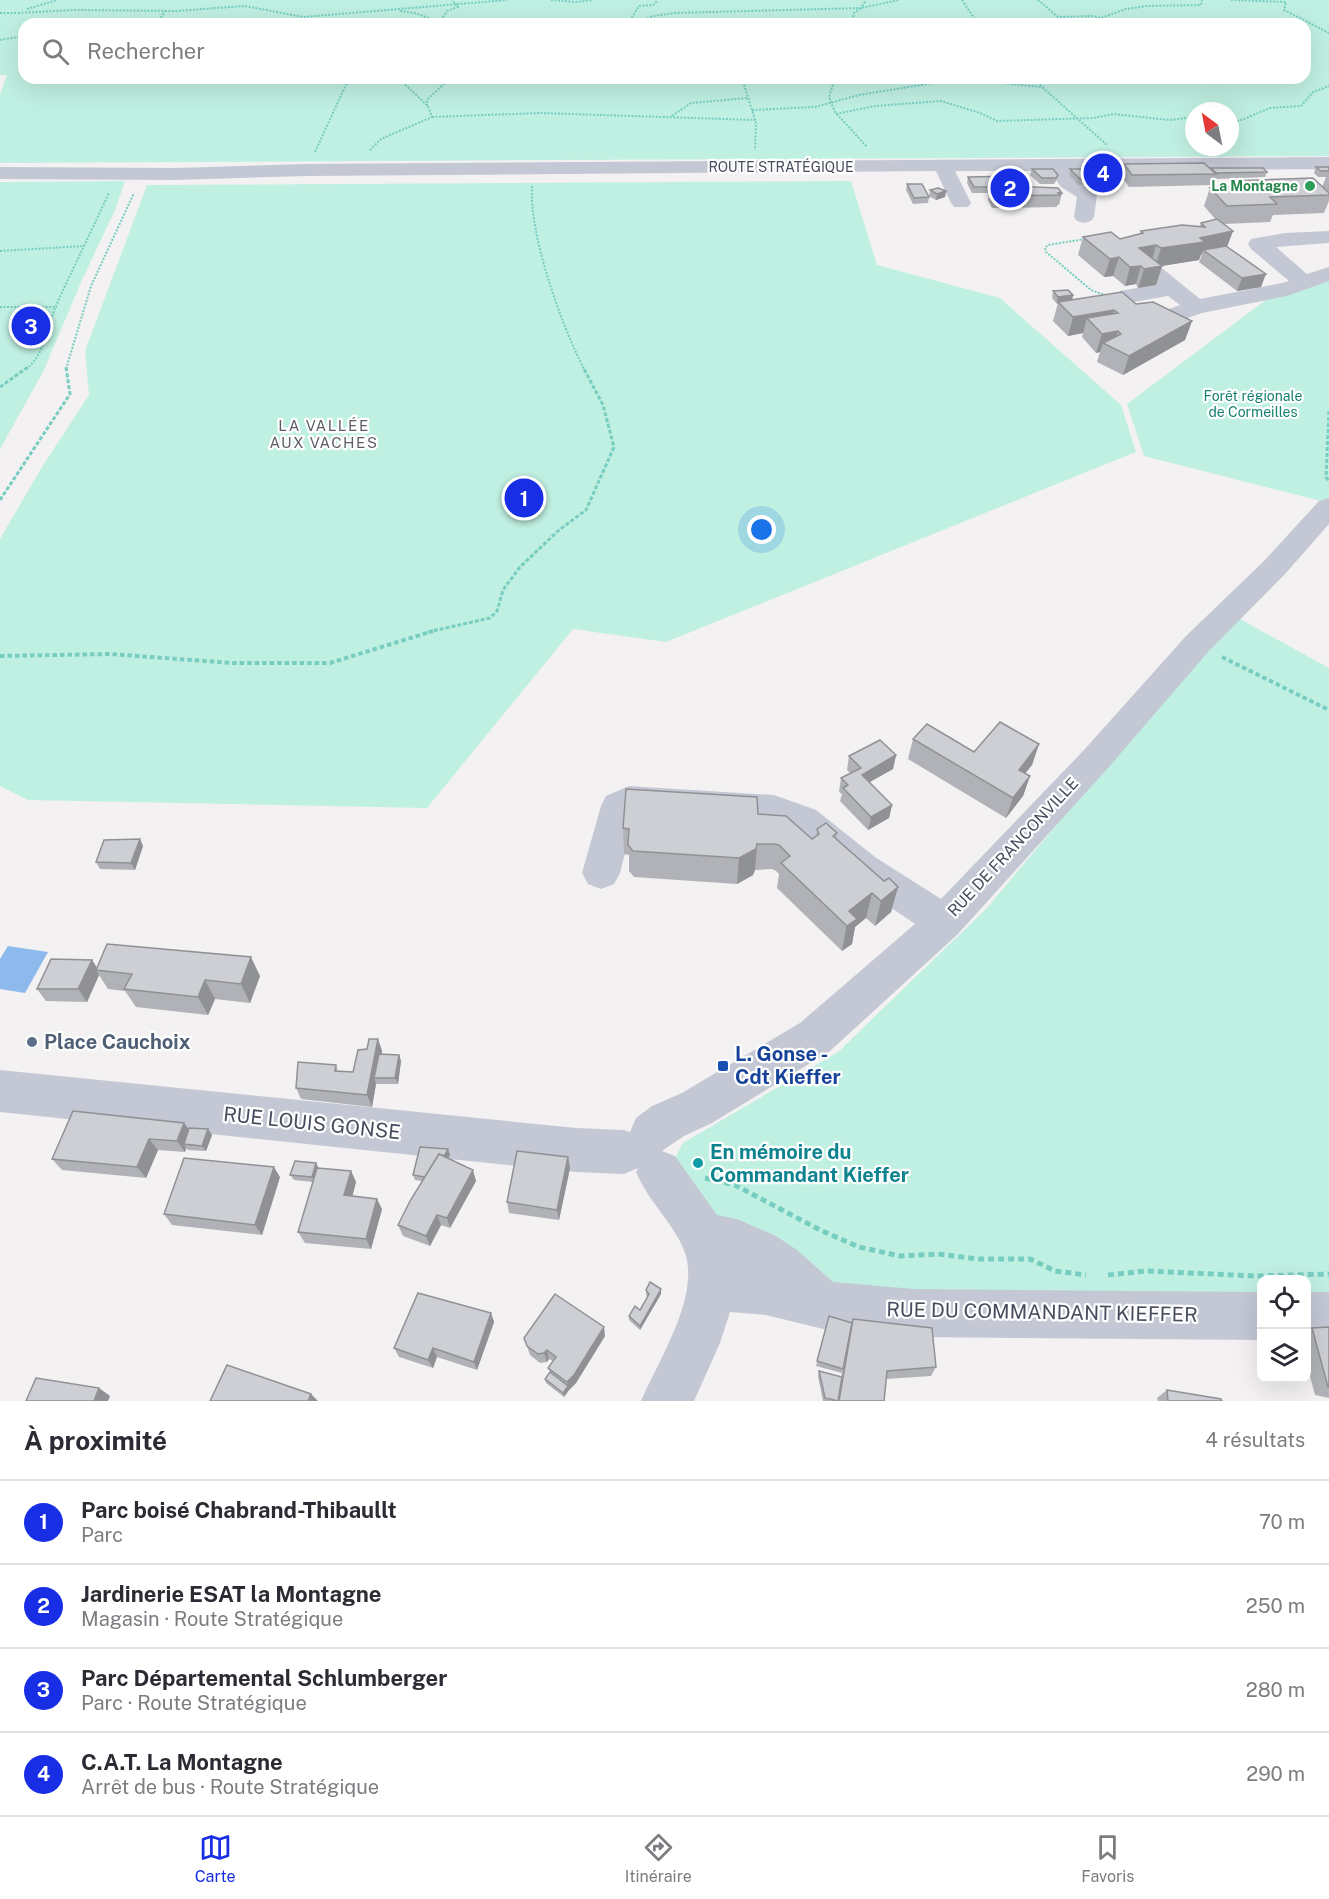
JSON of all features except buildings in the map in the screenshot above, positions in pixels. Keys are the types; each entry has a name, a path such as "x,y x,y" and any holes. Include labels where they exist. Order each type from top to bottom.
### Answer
{"street":[{"path":"1293,163 1309,180"},
{"name":"ROUTE STRATÉGIQUE","path":"0,173 110,181 160,174 365,169 1329,163"},
{"path":"1056,165 1068,183 1087,195 1084,217"},
{"path":"944,166 961,203"},
{"path":"1303,282 1259,244 1281,233 1329,228"},
{"path":"1150,270 1196,307"},
{"path":"1162,320 1196,307 1287,289 1329,274"},
{"path":"1128,296 1173,288"},
{"name":"RUE DE FRANCONVILLE","path":"650,1150 686,1123 697,1108 815,1037 944,922 1096,759 1197,644 1275,567 1329,507"},
{"path":"601,873 619,806 629,801 774,809 803,820 862,868 944,922"},
{"name":"RUE LOUIS GONSE","path":"0,1091 576,1150 650,1150"},
{"path":"650,1150 705,1237 710,1249 712,1267 712,1286 705,1316 667,1401"},
{"path":"705,1237 736,1241 755,1251 793,1278 823,1305"},
{"name":"RUE DU COMMANDANT KIEFFER","path":"712,1286 766,1291 823,1305 914,1313 1257,1316"},
{"path":"1311,1316 1329,1316"}],"path":[{"path":"18,13 57,0"},
{"path":"452,0 457,4"},
{"path":"287,17 330,16 507,0"},
{"path":"551,0 576,2 593,0"},
{"path":"632,18 639,6 654,5 658,0"},
{"path":"854,18 866,0"},
{"path":"644,18 684,13 769,9 861,8 898,0"},
{"path":"962,0 974,18"},
{"path":"1038,0 1058,17 1093,16 1101,18 1126,9 1146,6 1201,5 1202,0"},
{"path":"1231,0 1286,2 1284,10 1302,18"},
{"path":"444,18 447,10 458,7 457,4"},
{"path":"0,13 46,10 165,11 246,6 270,10 291,18"},
{"path":"381,10 415,13 429,18"},
{"path":"161,18 165,11"},
{"path":"1311,24 1329,33"},
{"path":"0,40 18,37"},
{"path":"306,170 346,84"},
{"path":"404,84 428,106"},
{"path":"432,117 427,100 444,84"},
{"path":"744,84 755,120 754,167"},
{"path":"833,84 829,97 836,114 885,166"},
{"path":"752,110 799,109 859,95 926,84"},
{"path":"1011,84 1043,88"},
{"path":"1039,84 1110,148"},
{"path":"1239,121 1270,108 1301,106 1312,92 1320,87 1329,86"},
{"path":"671,117 691,103 748,98"},
{"path":"836,114 874,106 941,101 980,113 997,121 1094,118 1106,113 1134,114 1170,120 1185,118"},
{"path":"365,169 370,148 381,139 432,117 540,112 755,120"},
{"path":"0,387 32,364 45,342 50,321 58,307 110,181"},
{"path":"0,656 110,654 232,663 330,663 435,630 490,618 497,611 503,590 520,567 559,530 586,510 614,447 603,405 568,337 538,239 531,204 532,181"},
{"path":"0,500 70,394 66,365 90,286 135,190"},
{"path":"1093,240 1048,245 1045,248 1054,260 1091,290 1117,299 1128,296"},
{"path":"0,251 84,246"},
{"path":"0,306 58,307"},
{"path":"1329,411 1326,477 1329,481"},
{"path":"1197,644 1329,710"},
{"path":"650,1150 711,1178 735,1185 820,1230 859,1246 900,1256 938,1254 980,1259 1030,1259 1055,1271 1097,1277 1146,1271 1256,1276 1329,1274"}],"green space":[{"path":"0,0 1329,0 1329,156 0,163 0,94 7,75 0,75"},
{"path":"125,181 115,210 43,372 0,449 0,182"},
{"path":"851,181 877,265 1000,298 1121,405 1136,452 666,642 573,629 427,808 28,800 0,786 0,539 42,467 89,395 85,351 147,185"},
{"name":"Forêt régionale de Cormeilles","path":"1329,280 1329,503 1144,456 1127,404 1271,296"},
{"path":"1238,618 1329,668 1329,1300 1311,1302 1311,1275 1257,1275 1257,1302 848,1295 705,1214 676,1171 676,1156 683,1143 838,1052 986,909 1192,664"}],"water":[{"path":"8,946 48,952 25,993 0,989 0,959"}],"place":[{"name":"C.A.T. La Montagne","path":"1103,173"},
{"name":"La Montagne","path":"1310,186"},
{"name":"Jardinerie ESAT la Montagne","path":"1010,188"},
{"name":"Parc Départemental Schlumberger","path":"31,326"},
{"name":"Parc boisé Chabrand-Thibaullt","path":"524,498"},
{"name":"Place Cauchoix","path":"32,1042"},
{"name":"L. Gonse - Cdt Kieffer","path":"723,1066"},
{"name":"En mémoire du Commandant Kieffer","path":"698,1163"}],"district":[{"name":"LA VALLÉE AUX VACHES","path":"324,434"}]}
